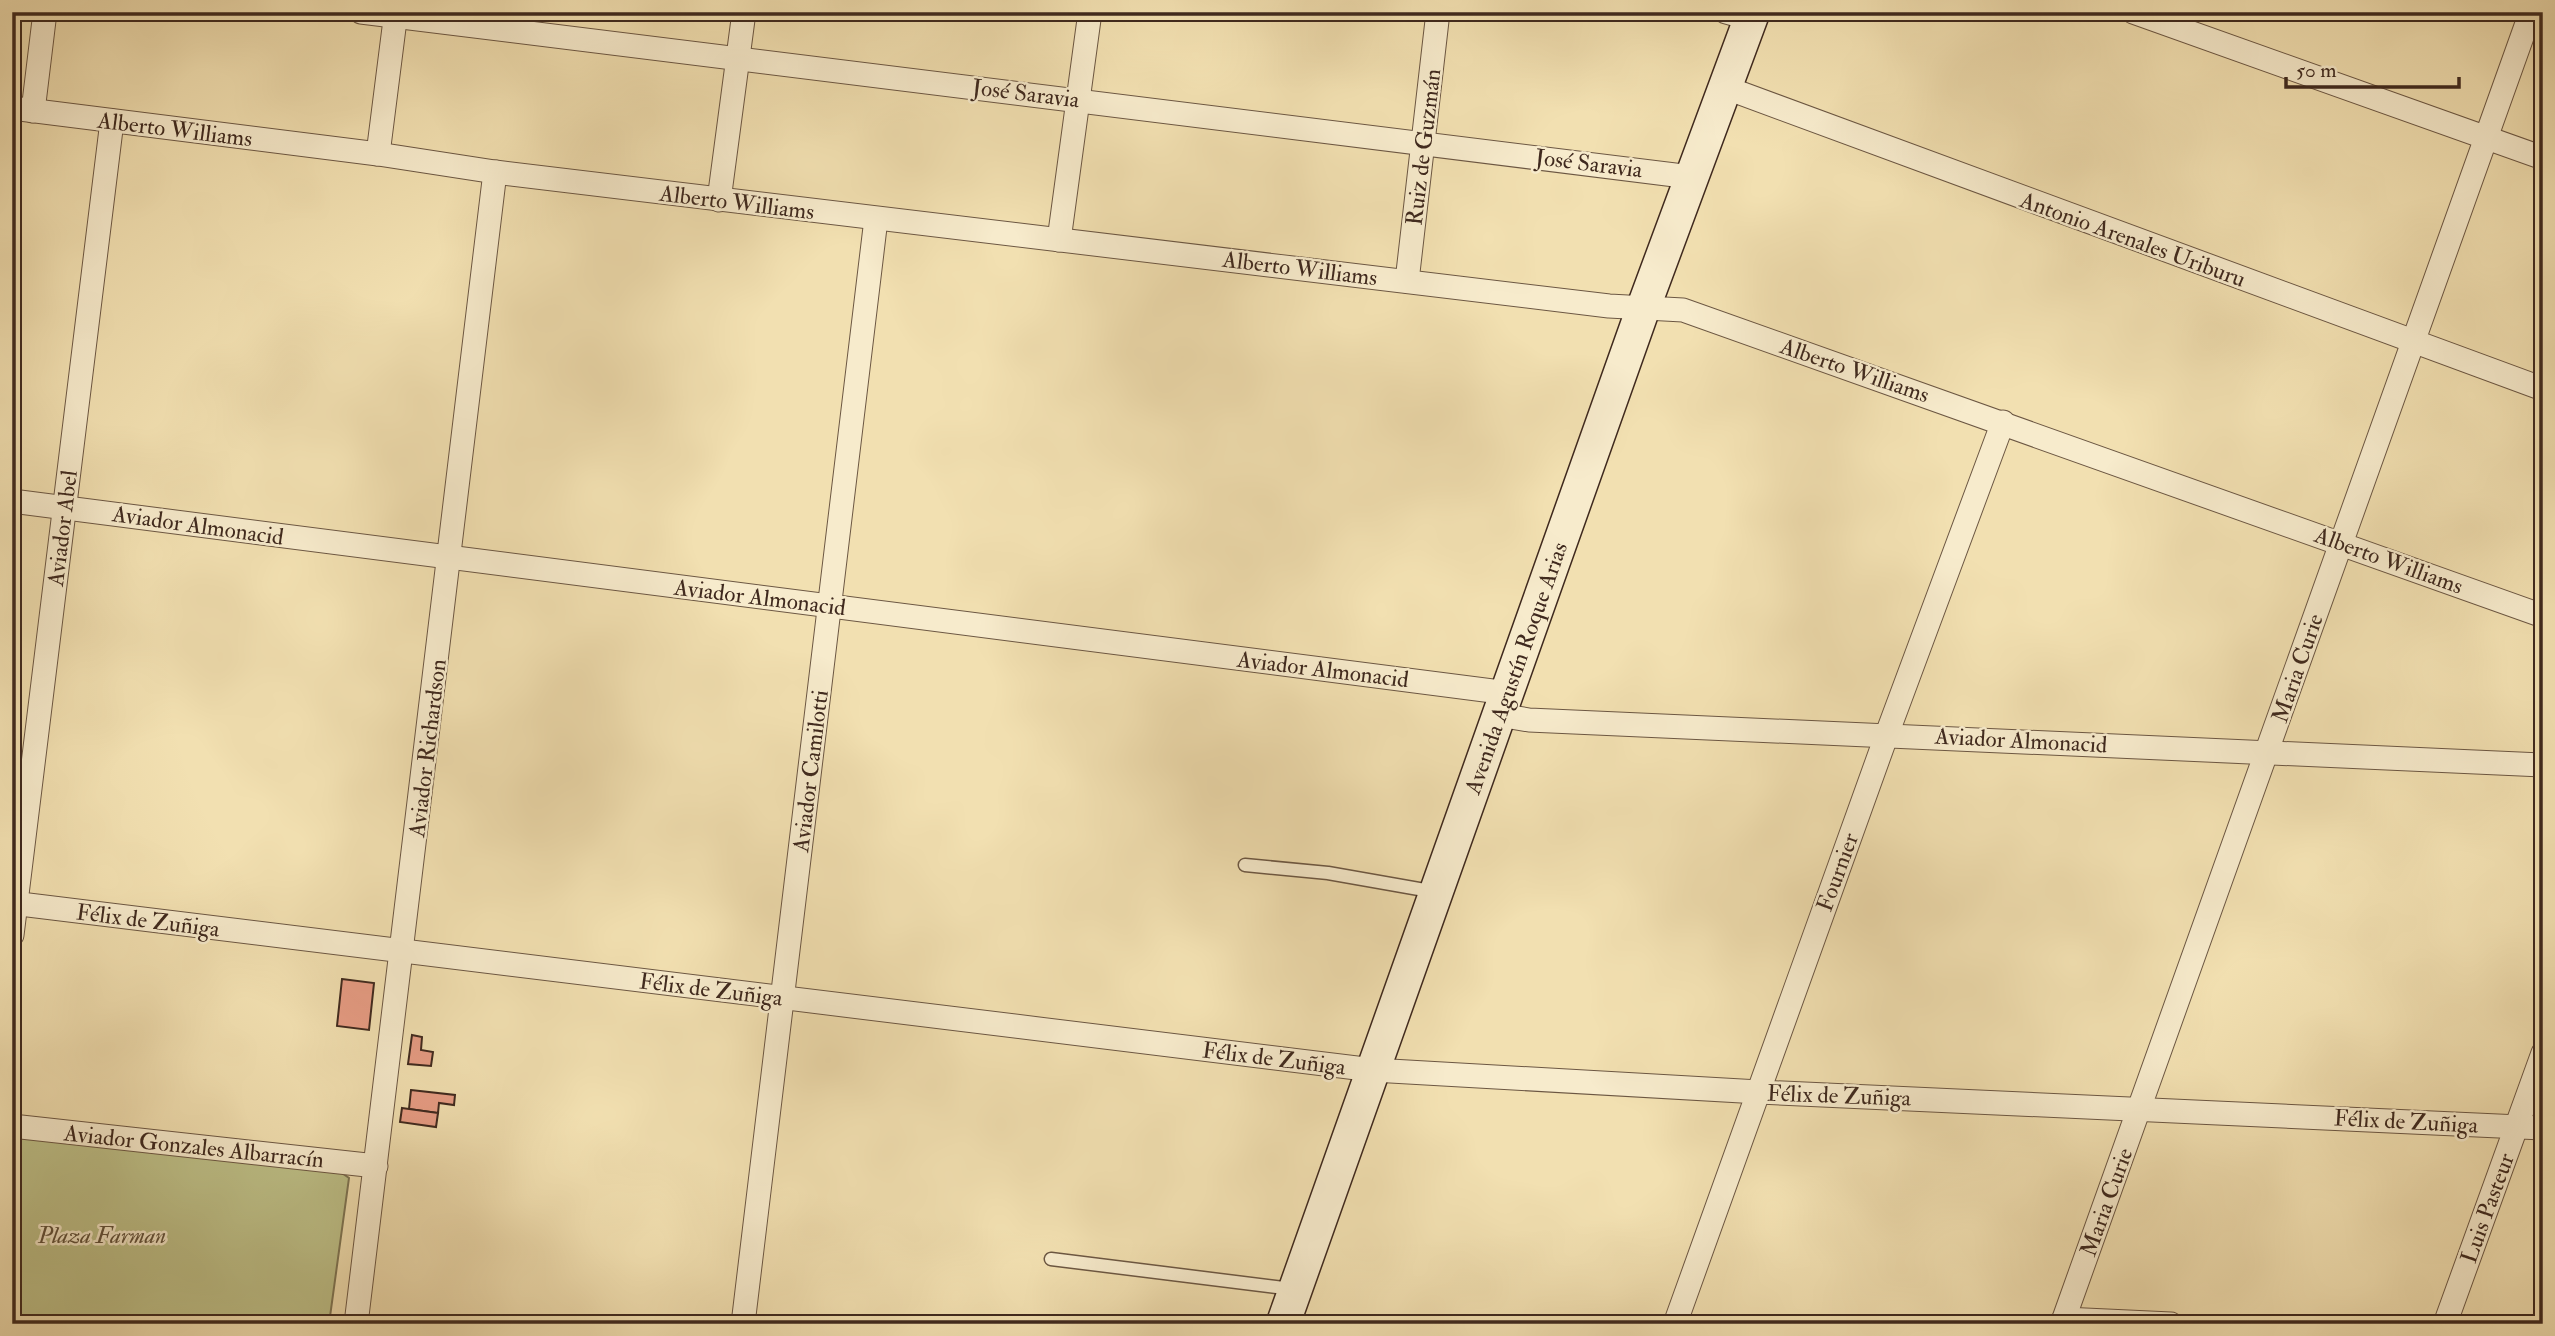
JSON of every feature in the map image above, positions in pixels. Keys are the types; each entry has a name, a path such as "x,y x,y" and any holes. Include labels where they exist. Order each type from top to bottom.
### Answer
{"main road":[{"name":"Avenida Agustín Roque Arias","path":"1283,1324 1724,87 1743,14"}],"street":[{"path":"23,110 45,12"},
{"name":"José Saravia","path":"361,12 395,14 1691,177"},
{"path":"719,200 744,12"},
{"path":"1059,240 1090,12"},
{"name":"Ruiz de Guzmán","path":"1407,281 1438,12"},
{"path":"2133,12 2543,158"},
{"name":"Maria Curie","path":"2063,1321 2531,12"},
{"path":"378,154 395,14"},
{"name":"Antonio Arenales Uriburu","path":"1724,87 2543,389"},
{"name":"Alberto Williams","path":"23,110 876,219 1609,306 1683,310 2543,616"},
{"name":"Aviador Abel","path":"12,935 112,121"},
{"name":"Aviador Richardson","path":"356,1324 495,172"},
{"name":"Aviador Camilotti","path":"743,1324 876,219"},
{"name":"Fournier","path":"1675,1324 1886,734 2003,422"},
{"name":"Aviador Almonacid","path":"12,501 450,559 831,605 1503,704 1529,720 2543,765"},
{"name":"Félix de Zuñiga","path":"14,903 1373,1070 1759,1092 2543,1128"},
{"name":"Luis Pasteur","path":"2445,1324 2543,1053"},
{"name":"Aviador Gonzales Albarracín","path":"12,1126 376,1166"},
{"path":"2063,1321 2171,1324"}],"lane":[{"path":"1245,865 1328,873 1436,892"},
{"path":"1051,1259 1296,1290"}],"green space":[{"name":"Plaza Farman","path":"12,1135 339,1171 349,1178 329,1324 12,1324"}],"building":[{"path":"342,979 374,983 369,1030 337,1026"},
{"path":"412,1035 422,1037 421,1050 433,1052 431,1066 408,1064"},
{"path":"411,1090 455,1095 454,1105 439,1103 438,1113 409,1109"},
{"path":"402,1108 438,1113 436,1127 400,1122"}]}
